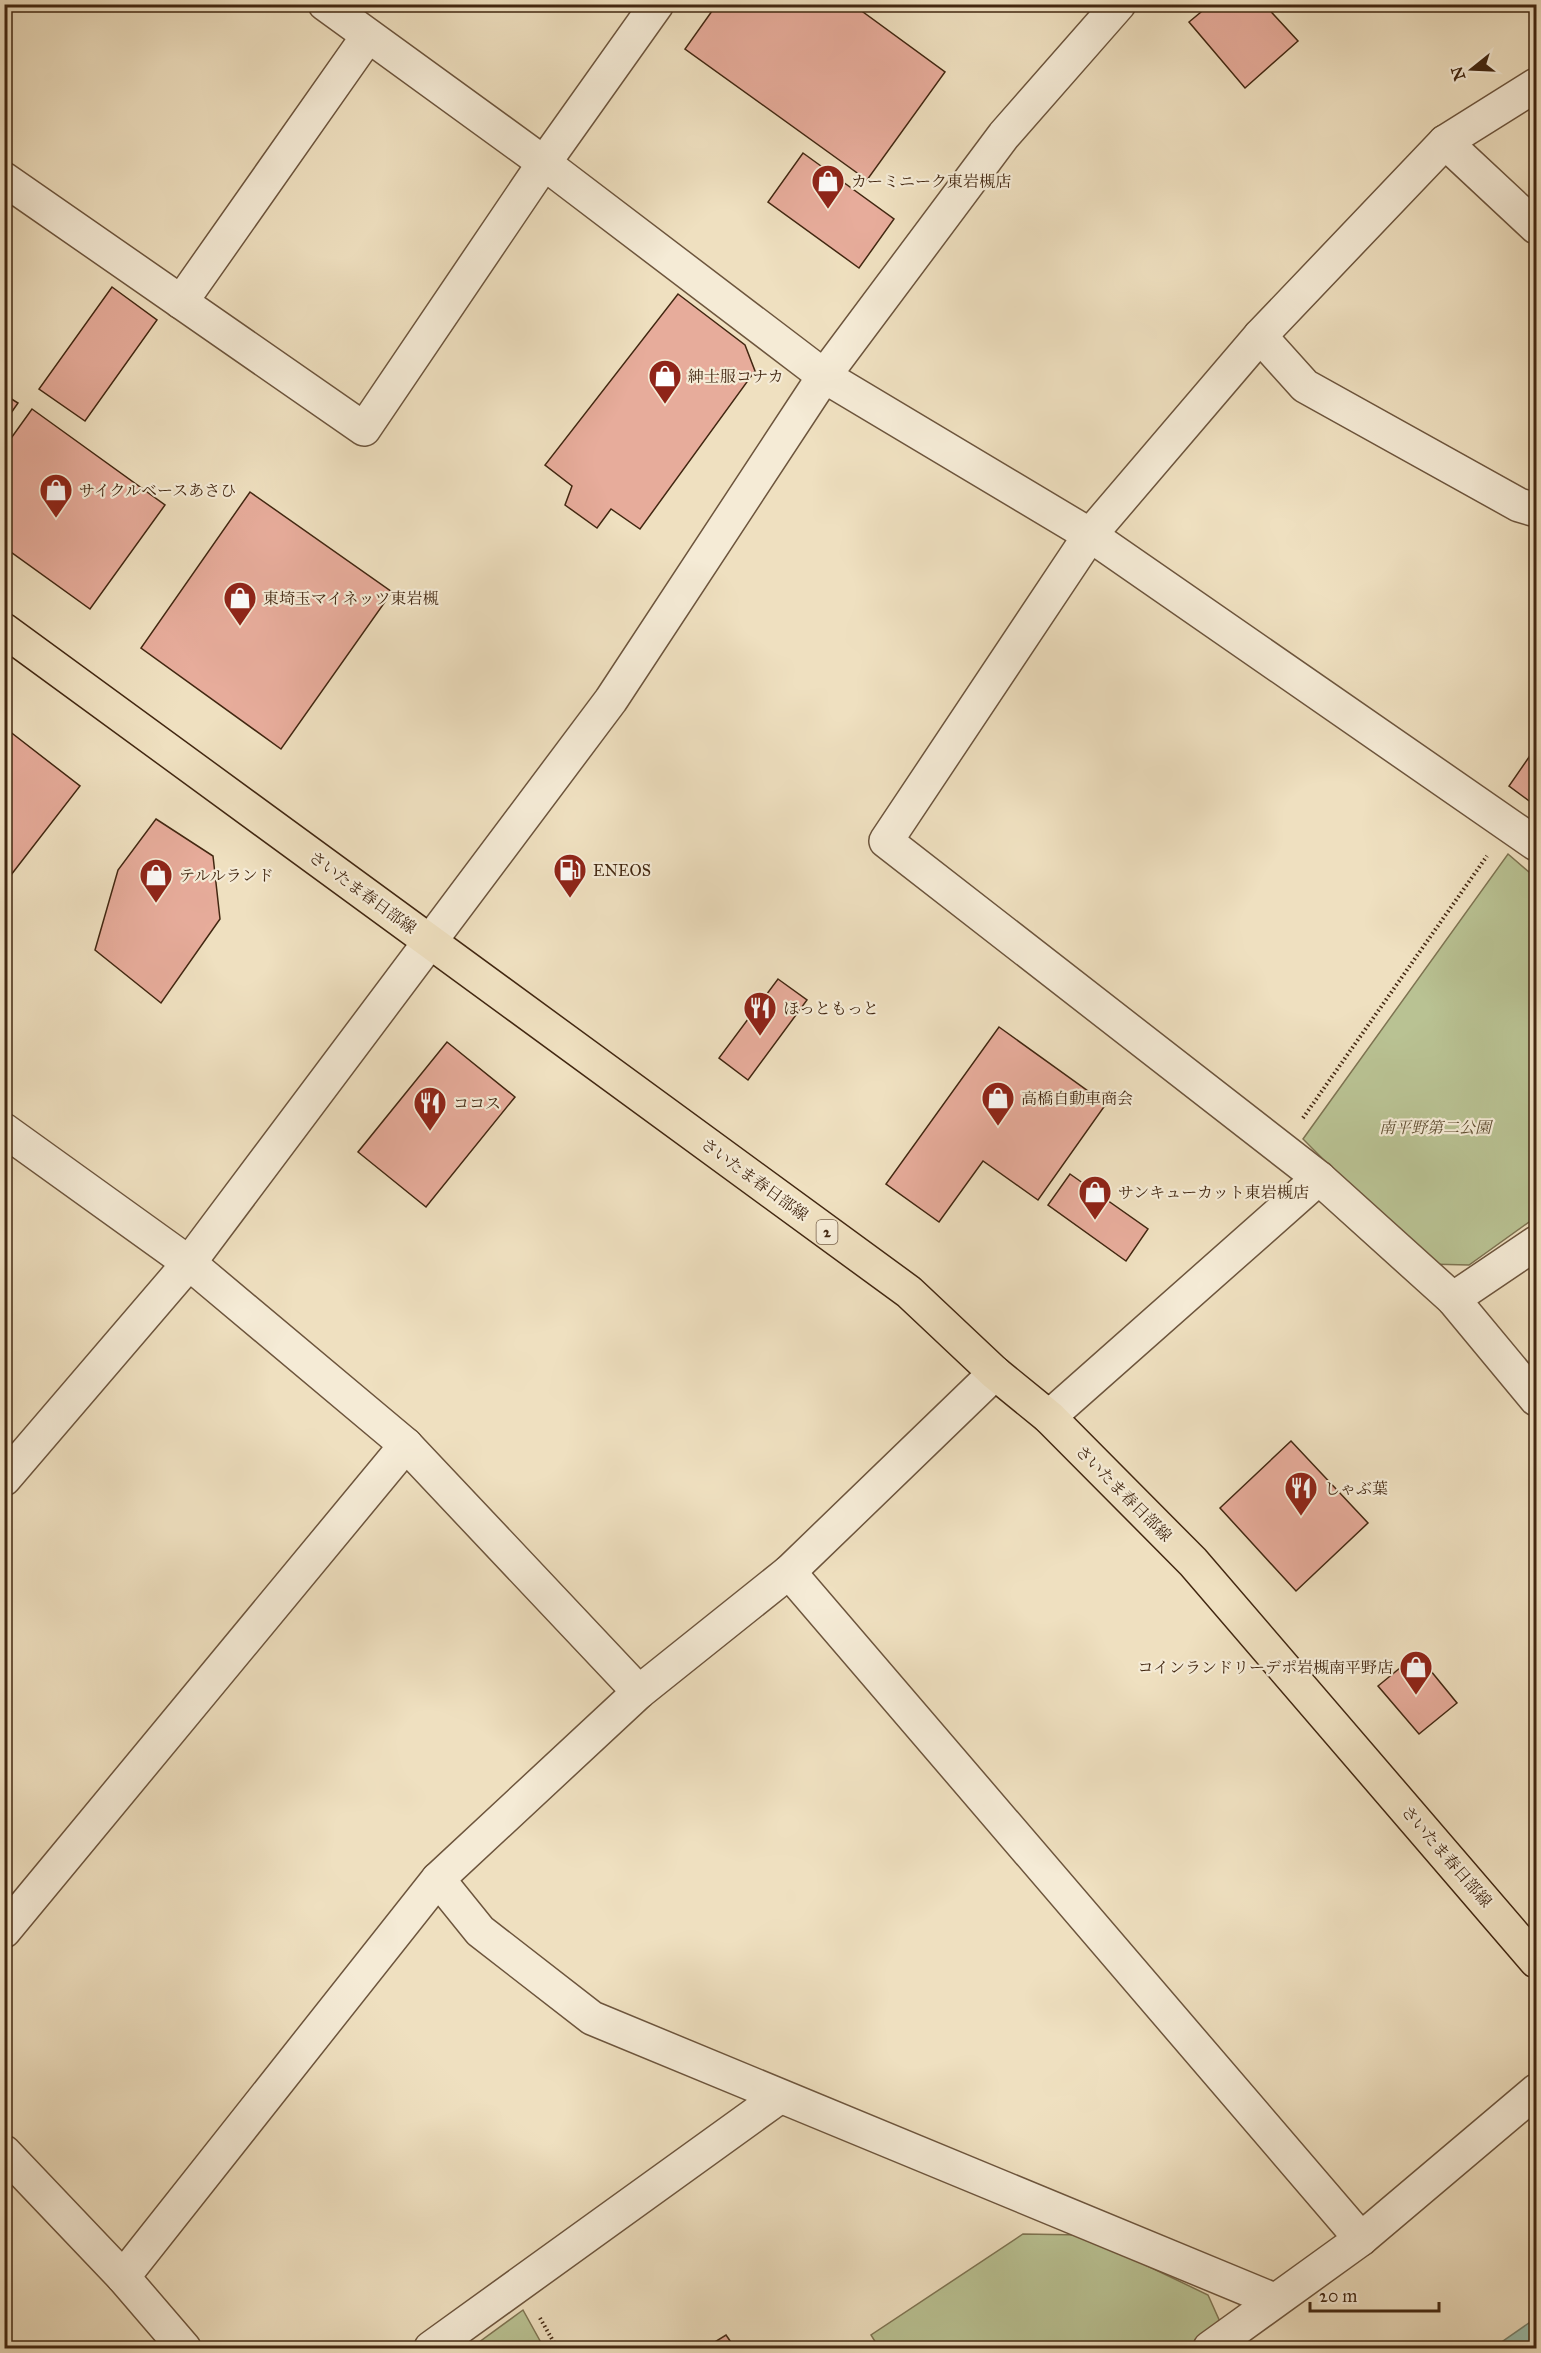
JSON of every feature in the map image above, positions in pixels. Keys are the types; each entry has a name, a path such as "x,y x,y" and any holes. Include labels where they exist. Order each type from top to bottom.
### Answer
{"main road":[{"name":"さいたま春日部線","path":"4,630 909,1292 995,1373 1049,1418 1193,1562 1536,1961"}],"street":[{"path":"324,4 544,163 824,376 1090,535 1536,844"},
{"path":"4,179 364,429 544,163 657,4"},
{"path":"4,1479 189,1263 611,700 824,376 1004,135 1119,4"},
{"path":"181,302 368,36"},
{"path":"1536,85 1445,142 1260,336 1090,535 886,841 1319,1178 1453,1299 1536,1399"},
{"path":"1445,142 1536,227"},
{"path":"1260,336 1305,386 1519,505 1536,510"},
{"path":"4,1130 189,1263 406,1445 639,1692"},
{"path":"1049,1418 1319,1178"},
{"path":"1453,1299 1536,1243"},
{"path":"123,2277 438,1879 639,1692 789,1572 995,1373"},
{"path":"4,1931 406,1445"},
{"path":"789,1572 1361,2239"},
{"path":"438,1879 480,1931 592,2018 778,2097 1274,2300"},
{"path":"1210,2349 1274,2300 1361,2239 1536,2091"},
{"path":"431,2349 778,2097"},
{"path":"4,2152 123,2277 184,2349"}],"path":[{"path":"1282,1148 1509,824"}],"green space":[{"name":"南平野第二公園","path":"1508,854 1536,878 1536,1217 1469,1265 1427,1264 1303,1139"},
{"path":"1023,2234 1083,2235 1208,2295 1221,2324 1185,2348 879,2348 871,2335"},
{"path":"523,2310 544,2348 471,2348"}],"shaded area":[{"path":"1536,2318 1536,2348 1493,2348"}],"building":[{"path":"717,4 852,4 945,72 867,180 685,49"},
{"path":"1206,4 1264,4 1298,41 1245,88 1189,22 1207,7"},
{"path":"803,153 894,219 859,268 768,202"},
{"path":"112,287 157,320 85,421 39,389"},
{"path":"678,294 745,345 755,371 640,529 611,509 597,528 565,505 572,486 545,465"},
{"path":"4,396 18,403 4,423"},
{"path":"32,409 165,505 90,609 4,547 4,448"},
{"path":"250,492 392,592 281,749 141,648"},
{"path":"4,727 80,786 4,884"},
{"path":"1536,747 1536,806 1509,786"},
{"path":"156,819 213,856 220,919 161,1003 95,950 118,870"},
{"path":"778,979 807,1000 748,1080 719,1058"},
{"path":"999,1027 1106,1104 1038,1200 983,1161 939,1222 886,1184"},
{"path":"447,1042 515,1097 426,1207 358,1152"},
{"path":"1070,1174 1148,1229 1126,1261 1048,1205"},
{"path":"1291,1441 1368,1523 1296,1591 1220,1508"},
{"path":"1417,1654 1457,1703 1419,1734 1378,1686"},
{"path":"726,2335 735,2348 705,2348"}],"place":[{"name":"カーミニーク東岩槻店","path":"828,210"},
{"name":"紳士服コナカ","path":"665,405"},
{"name":"サイクルベースあさひ","path":"56,519"},
{"name":"東埼玉マイネッツ東岩槻","path":"240,627"},
{"name":"ENEOS","path":"570,899"},
{"name":"テルルランド","path":"156,904"},
{"name":"ほっともっと","path":"760,1037"},
{"name":"高橋自動車商会","path":"998,1127"},
{"name":"ココス","path":"430,1132"},
{"name":"サンキューカット東岩槻店","path":"1095,1221"},
{"name":"しゃぶ葉","path":"1301,1517"},
{"name":"コインランドリーデポ岩槻南平野店","path":"1416,1696"}]}
